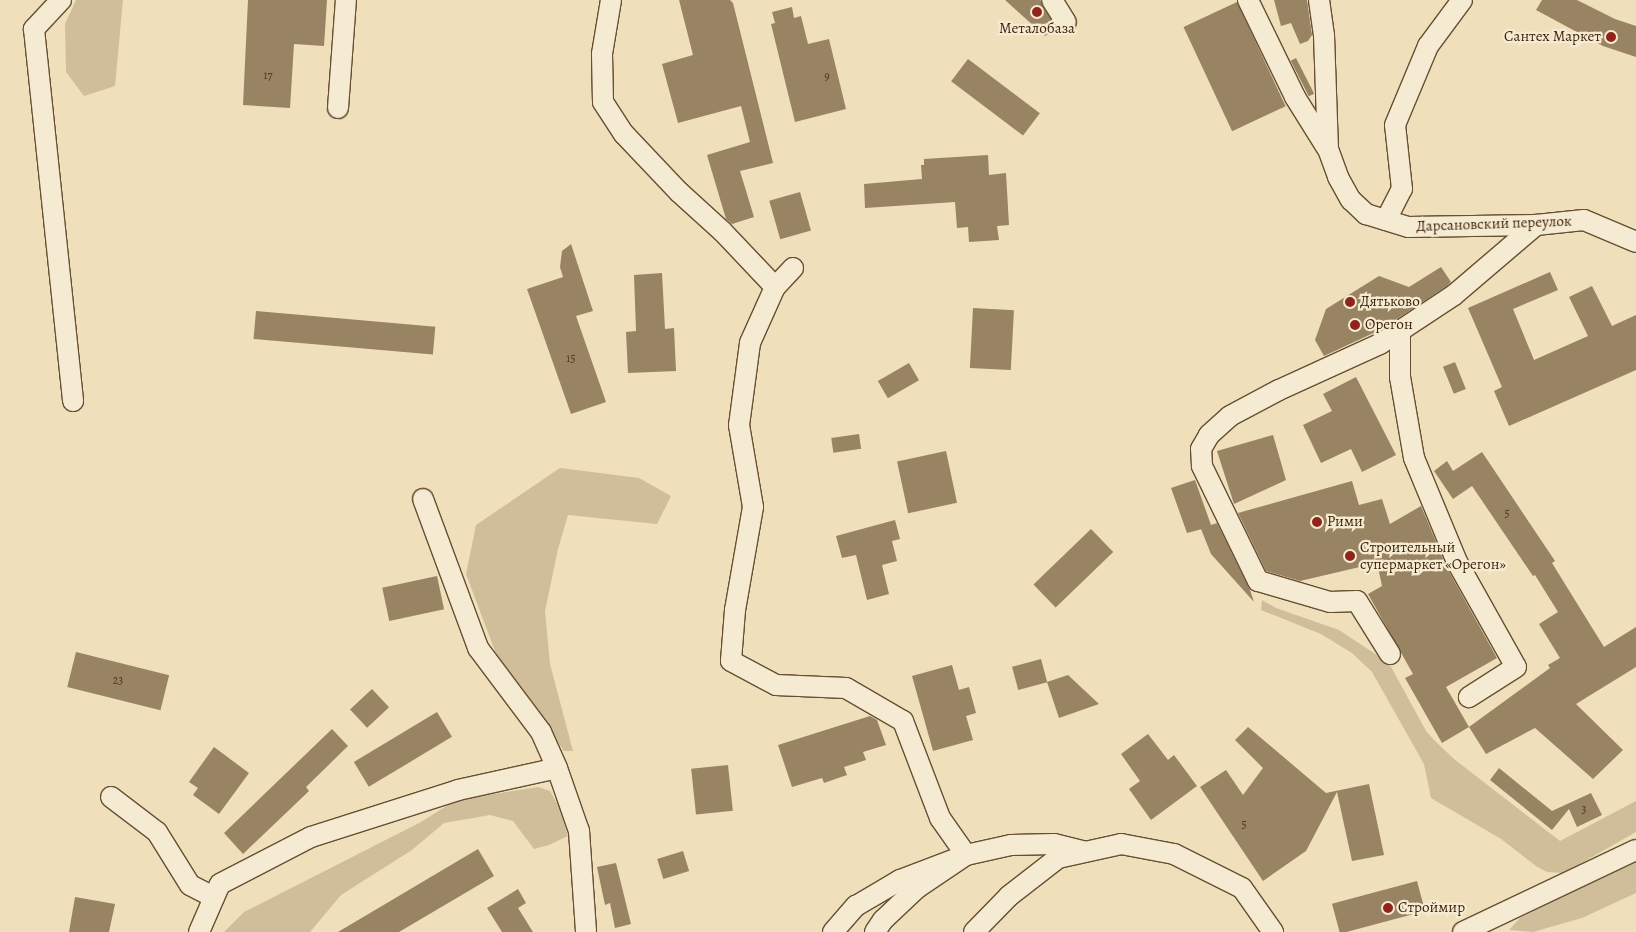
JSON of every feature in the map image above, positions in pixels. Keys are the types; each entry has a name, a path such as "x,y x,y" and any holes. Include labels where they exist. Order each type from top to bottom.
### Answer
{"street":[{"path":"61,0 34,29 73,401"},
{"path":"338,108 346,0"},
{"path":"611,0 602,54 602,102 624,134 679,192 723,232 775,287"},
{"path":"1052,0 1066,22"},
{"path":"1248,0 1295,98 1328,149"},
{"name":"Дарсановский переулок","path":"1320,0 1324,35 1328,149 1338,177 1351,200 1366,214 1408,227 1536,225 1584,220 1636,242"},
{"path":"1386,220 1402,189 1395,125 1428,46 1462,0"},
{"path":"1390,654 1357,601 1330,602 1258,581 1202,466 1202,449 1209,435 1230,416 1279,390 1380,344 1454,295 1536,225"},
{"path":"793,268 775,287 750,343 739,425 753,507 735,610 731,661 776,685 846,688 903,721 940,818 966,855"},
{"path":"1400,330 1400,378 1414,458 1457,562 1516,667 1469,697"},
{"path":"423,499 478,648 541,732 557,768 579,831 586,932"},
{"path":"199,932 220,884 311,836 458,790 557,768"},
{"path":"111,797 157,832 190,886 214,897"},
{"path":"833,932 856,906 900,880 966,855 1011,845 1054,844 1085,852"},
{"path":"974,932 1009,896 1058,858 1121,844 1174,854 1242,888 1273,932"},
{"path":"1463,932 1636,850"},
{"path":"875,932 883,920 917,888 966,855"}],"shaded area":[{"path":"76,0 123,0 115,86 84,96 66,72 65,24"},
{"path":"560,468 639,478 671,496 657,524 568,515 558,549 545,611 550,664 573,751 564,751 498,659 466,574 476,525"},
{"path":"1262,600 1276,608 1339,630 1389,663 1426,731 1434,740 1454,759 1560,841 1636,801 1636,832 1564,873 1547,872 1536,866 1501,839 1431,798 1424,764 1372,672 1352,653 1321,634 1261,610"},
{"path":"538,787 550,791 560,809 568,836 549,845 534,849 513,821 490,815 444,823 412,850 341,895 310,932 224,932 244,912 421,822 456,800"},
{"path":"1636,859 1636,893 1582,918 1533,932 1509,930 1520,918"}],"building":[{"path":"248,0 327,0 324,46 294,44 290,108 243,105"},
{"path":"679,0 730,0 733,3 773,163 740,171 754,217 732,224 726,219 707,155 750,142 741,106 678,123 662,64 693,55"},
{"name":"Металобаза","path":"1005,0 1040,0 1056,28 1045,36"},
{"path":"1274,0 1307,0 1312,35 1308,41 1300,44 1291,23 1281,26"},
{"path":"1542,0 1577,0 1615,19 1636,26 1636,57 1603,46 1536,10"},
{"path":"1237,2 1286,106 1232,131 1184,27"},
{"path":"792,7 794,18 801,16 808,44 829,39 846,109 795,122 771,24 775,23 772,12"},
{"path":"1296,58 1314,94 1309,96 1291,61"},
{"path":"968,59 1040,113 1023,136 951,81"},
{"path":"988,155 989,175 1006,173 1009,225 997,226 999,240 969,242 968,227 957,228 955,202 865,208 864,184 922,179 921,165 924,165 924,159"},
{"path":"800,192 811,230 780,239 769,201"},
{"path":"571,244 593,311 576,316 606,402 571,414 527,289 563,277 560,267 562,251"},
{"name":"Орегон","path":"1441,267 1451,282 1447,286 1380,330 1324,356 1315,340 1326,309 1379,276 1409,287"},
{"path":"1550,272 1558,290 1513,309 1534,360 1588,336 1569,297 1592,286 1612,326 1636,315 1636,370 1509,426 1494,391 1502,387 1468,308"},
{"path":"662,273 665,329 674,328 676,371 628,373 626,332 636,331 634,275"},
{"path":"973,308 1014,310 1011,370 970,368"},
{"path":"256,311 435,327 433,355 254,339"},
{"path":"1455,362 1466,389 1454,394 1443,367"},
{"path":"909,363 919,380 888,398 878,381"},
{"path":"1356,377 1396,455 1362,472 1351,449 1321,463 1303,425 1332,411 1323,394"},
{"path":"859,434 861,449 833,453 831,438"},
{"path":"1273,435 1286,480 1234,504 1217,451"},
{"path":"946,451 957,503 908,513 897,461"},
{"path":"1482,452 1555,561 1552,563 1604,647 1636,627 1636,667 1576,704 1623,750 1593,779 1535,728 1486,754 1469,727 1550,668 1548,665 1560,658 1539,624 1558,612 1535,575 1533,576 1472,486 1453,499 1434,471 1447,461 1453,471"},
{"path":"1195,480 1211,525 1217,523 1254,602 1211,554 1201,529 1187,533 1171,488"},
{"path":"1352,481 1359,505 1382,499 1390,524 1421,506 1447,568 1497,658 1446,687 1469,727 1442,743 1405,678 1413,674 1368,594 1382,586 1377,563 1300,581 1266,571 1238,513"},
{"path":"895,520 900,539 892,541 897,561 882,565 889,594 867,600 856,555 842,558 836,536"},
{"path":"1091,529 1113,552 1056,608 1033,585"},
{"path":"437,576 444,609 389,621 382,588"},
{"path":"76,652 169,675 160,710 67,687"},
{"path":"1041,659 1047,682 1018,690 1012,667"},
{"path":"952,665 959,690 969,687 976,713 966,716 973,740 933,751 912,676"},
{"path":"1068,675 1099,704 1059,718 1047,682"},
{"path":"372,689 389,707 367,728 350,709"},
{"path":"437,712 452,737 369,787 354,762"},
{"path":"870,716 877,720 886,745 863,752 866,760 844,767 847,775 824,783 822,778 792,787 778,745"},
{"path":"1248,727 1326,793 1369,784 1384,855 1352,861 1337,792 1306,851 1263,881 1200,787 1226,770 1243,795 1263,768 1235,740"},
{"path":"332,729 348,746 306,787 309,791 243,854 224,833"},
{"path":"1148,734 1168,760 1174,755 1197,786 1151,820 1129,789 1140,781 1121,754"},
{"path":"214,747 249,773 219,814 193,795 198,788 189,782"},
{"path":"728,765 733,811 696,815 691,769"},
{"path":"1499,768 1552,811 1591,793 1602,815 1577,827 1569,809 1552,830 1490,780"},
{"path":"478,849 494,876 399,932 338,932"},
{"path":"683,851 689,871 663,879 657,859"},
{"path":"616,863 631,924 615,928 610,903 605,905 597,867"},
{"path":"1417,881 1425,911 1346,932 1340,932 1332,904"},
{"path":"518,889 526,903 518,908 533,932 502,932 487,908"},
{"path":"75,897 115,904 109,932 69,932"}],"place":[{"name":"Металобаза","path":"1037,12"},
{"name":"Сантех Маркет","path":"1611,37"},
{"name":"Дятьково","path":"1350,302"},
{"name":"Орегон","path":"1355,325"},
{"name":"Рими","path":"1317,522"},
{"name":"Строительный супермаркет «Орегон»","path":"1350,556"},
{"name":"Строймир","path":"1388,908"}]}
